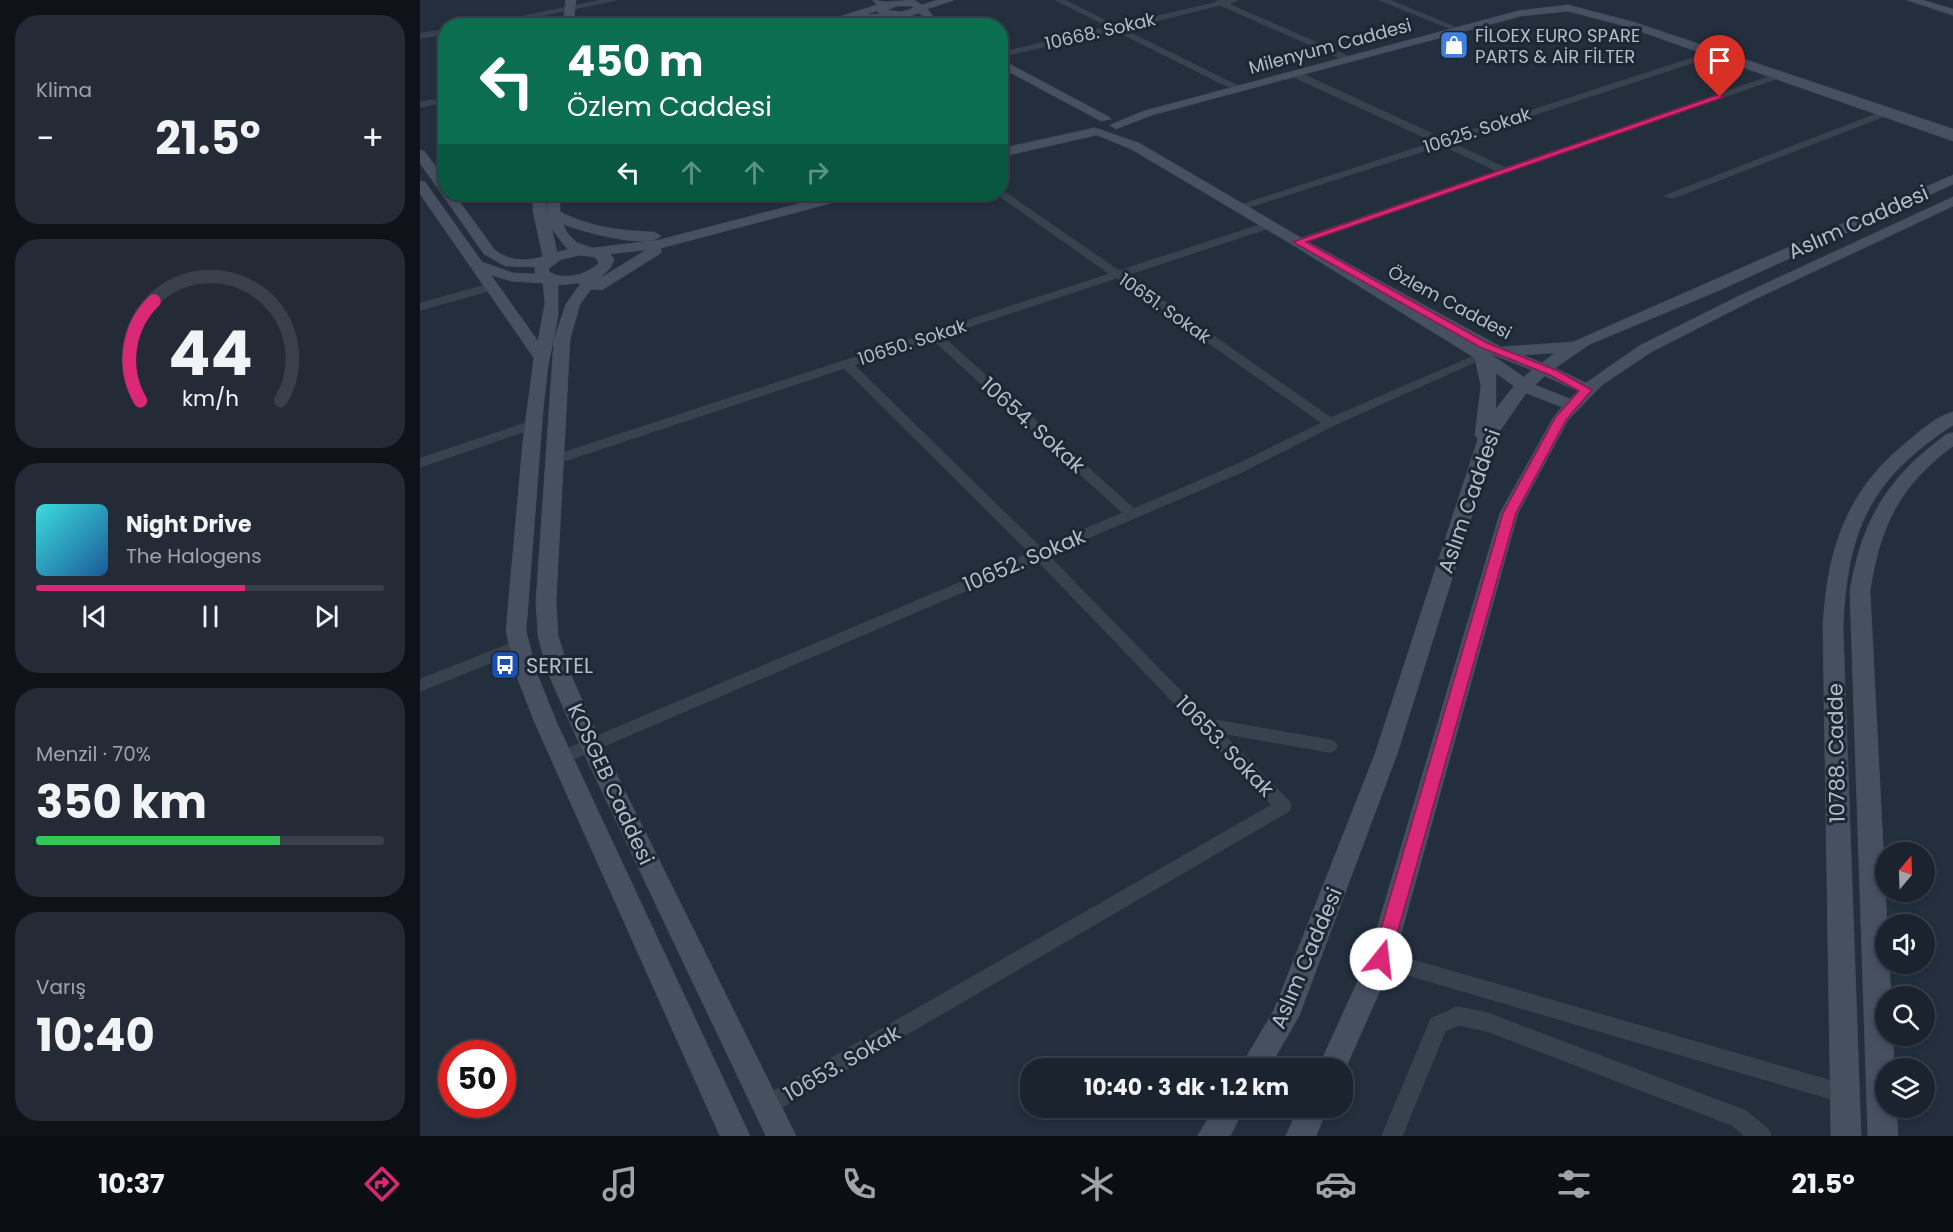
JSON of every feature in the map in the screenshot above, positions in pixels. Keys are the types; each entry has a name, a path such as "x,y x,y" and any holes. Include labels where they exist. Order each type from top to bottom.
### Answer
{"street":[{"path":"512,18 566,5 613,0"},
{"path":"844,18 881,3 931,0"},
{"path":"866,18 912,13 920,8 949,0"},
{"path":"1059,0 1237,89"},
{"name":"10668. Sokak","path":"1008,53 1217,2 1234,0"},
{"path":"1383,0 1459,30"},
{"path":"1912,0 1953,12"},
{"path":"906,1 920,8 931,18"},
{"path":"1521,13 1542,1 1549,5 1629,24 1953,135"},
{"path":"1521,13 1569,8 1584,1 1629,24"},
{"path":"1217,2 1350,59"},
{"path":"881,3 883,12 906,18"},
{"name":"Milenyum Caddesi","path":"1111,123 1521,13"},
{"path":"420,36 438,33"},
{"name":"10625. Sokak","path":"1240,207 1715,54"},
{"name":"Özlem Caddesi","path":"1008,67 1111,123 1135,146"},
{"path":"1295,74 1505,171"},
{"path":"1298,242 1780,76"},
{"name":"Özlem Caddesi","path":"1053,92 1078,121 1097,132 1135,146 1483,350 1543,369 1587,390"},
{"path":"420,105 438,101"},
{"path":"1670,196 1888,113"},
{"path":"1035,144 1078,121 1111,123"},
{"path":"1008,151 1097,132 1111,123"},
{"path":"420,154 438,179"},
{"name":"Aslım Caddesi","path":"1260,1058 1285,1016 1386,754 1483,449 1499,416 1522,387 1543,369 1585,341 1715,287 1953,179"},
{"path":"422,189 541,357"},
{"name":"10651. Sokak","path":"1008,198 1330,423"},
{"path":"454,201 497,260 550,269 573,280 593,261"},
{"name":"KOSGEB Caddesi","path":"539,201 539,215 554,298 541,357 533,425 516,631 518,646 529,681 735,1136"},
{"path":"554,201 554,214 561,238 593,261"},
{"path":"801,201 806,205"},
{"path":"477,265 511,277 593,261 822,201"},
{"name":"Aslım Caddesi","path":"1336,1058 1381,959 1509,513 1561,418 1587,390 1645,349 1757,292 1953,201"},
{"path":"554,214 581,227 604,233 631,236 699,234"},
{"name":"10650. Sokak","path":"554,460 1269,225"},
{"path":"568,316 593,291 618,272 679,239"},
{"name":"KOSGEB Caddesi","path":"593,261 568,316 561,352 546,601 548,636 559,673 591,745 781,1136"},
{"path":"420,307 491,287"},
{"name":"10654. Sokak","path":"934,335 1132,514"},
{"path":"1483,449 1491,380 1483,350 1532,351 1585,341"},
{"name":"Özlem Caddesi","path":"1483,350 1522,387 1541,397 1572,405"},
{"name":"10652. Sokak","path":"563,757 1240,468 1483,350"},
{"name":"10653. Sokak","path":"765,1107 1283,806 1039,554 846,364"},
{"name":"10788. Cadde","path":"1846,1136 1833,628 1835,588 1852,522 1876,479 1907,448 1953,417"},
{"path":"420,462 533,425"},
{"name":"10788. Cadde","path":"1882,1136 1860,591 1870,539 1888,500 1907,474 1953,438"},
{"path":"420,686 518,646"},
{"path":"1204,724 1329,746"},
{"path":"1381,959 1845,1094"},
{"path":"1392,1136 1438,1025 1458,1016 1487,1022 1739,1118 1761,1136"},
{"path":"1212,1136 1224,1118"},
{"path":"1301,1136 1309,1118"}],"place":[{"name":"FİLOEX EURO SPARE PARTS & AİR FİLTER","path":"1454,45"},
{"name":"SERTEL","path":"505,665"}],"route":[{"path":"1381,959 1509,513 1561,418 1587,390 1554,373 1484,345 1298,242 1720,97"}]}
